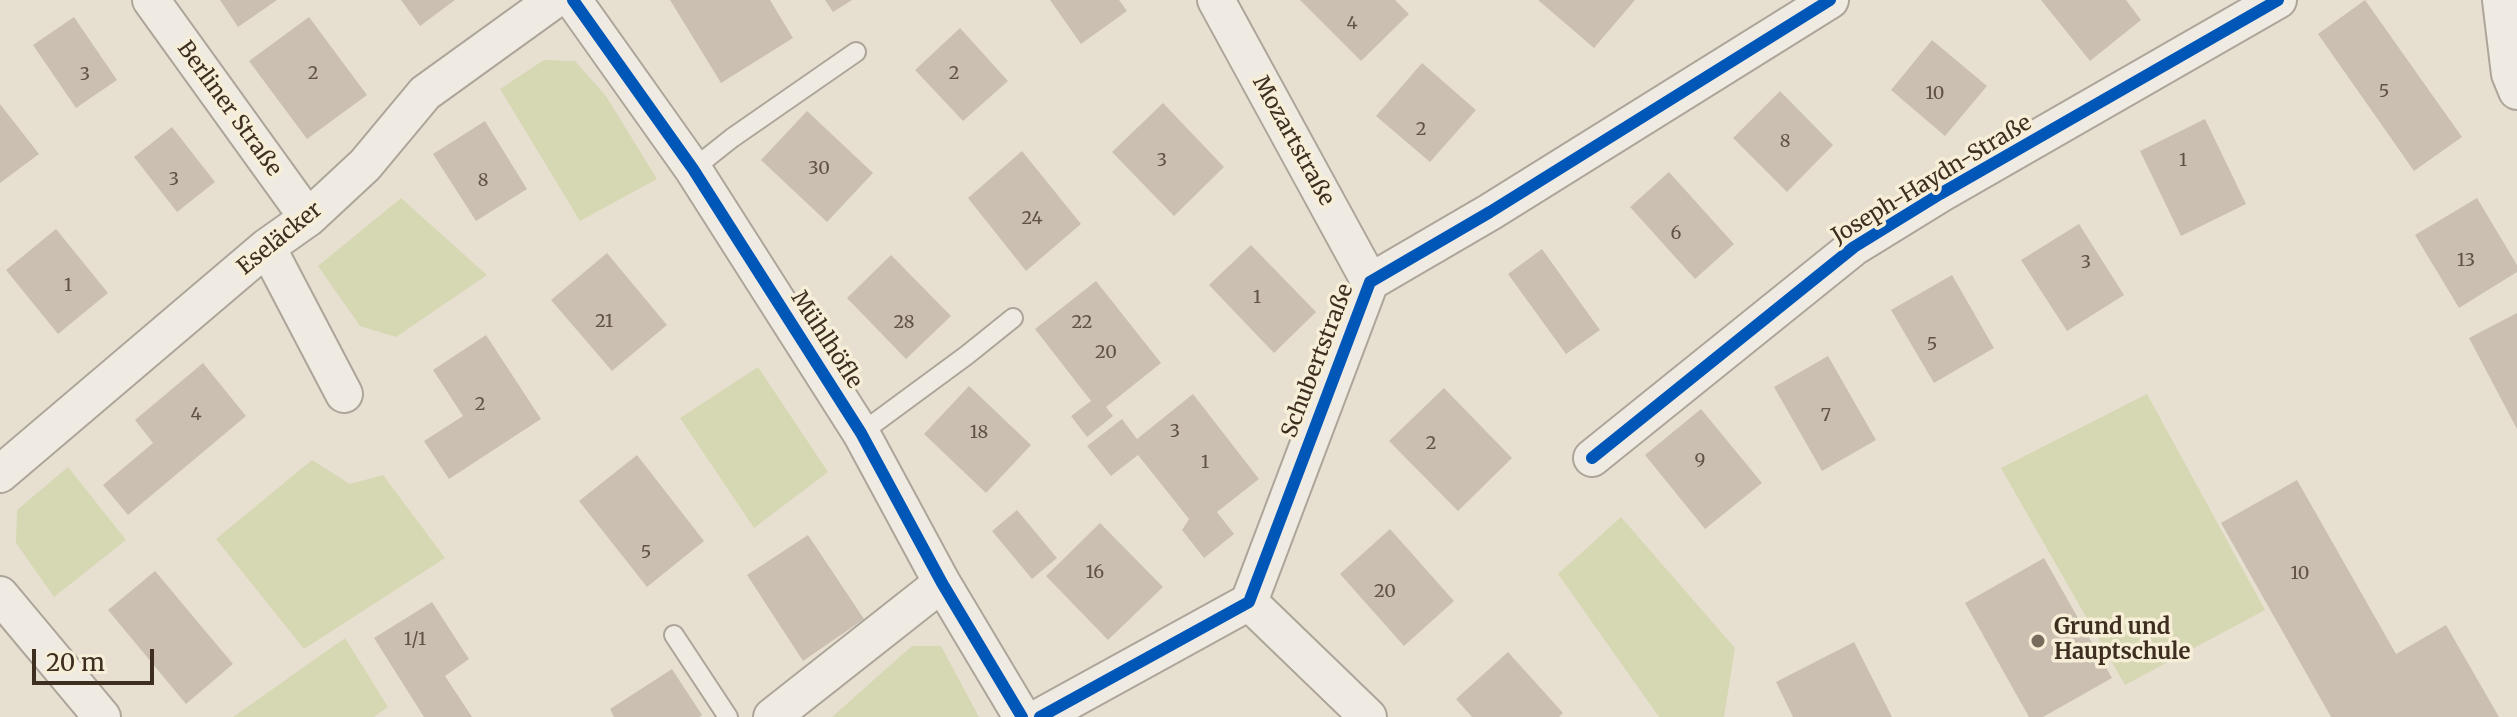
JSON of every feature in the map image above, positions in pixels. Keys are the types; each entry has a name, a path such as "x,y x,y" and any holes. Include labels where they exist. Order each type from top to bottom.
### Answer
{"street":[{"name":"Berliner Straße","path":"151,0 308,218"},
{"name":"Eseläcker","path":"0,474 267,247 308,218 365,165 425,93 554,0"},
{"name":"Mühlhöfle","path":"573,0 693,169 861,433 942,583 1022,717"},
{"name":"Mozartstraße","path":"1216,0 1370,282"},
{"name":"Schubertstraße","path":"1249,602 1370,282 1490,212 1830,0"},
{"name":"Joseph-Haydn-Straße","path":"1592,458 1854,247 1940,194 2278,0"},
{"path":"2501,0 2510,74 2517,91"},
{"path":"267,247 344,394"},
{"path":"772,717 942,583"},
{"path":"0,595 102,717"},
{"path":"1040,717 1249,602 1368,717"}],"lane":[{"path":"693,169 732,138 856,52"},
{"path":"861,433 1013,318"},
{"path":"674,635 728,717"}],"green space":[{"path":"544,60 575,61 606,96 657,179 580,221 500,89"},
{"path":"401,198 487,275 396,337 360,326 318,266"},
{"path":"758,367 828,472 754,528 680,418"},
{"path":"2147,394 2265,610 2125,685 2001,468"},
{"path":"312,460 350,484 383,475 445,558 304,649 216,539"},
{"path":"68,467 126,540 54,597 16,543 17,510"},
{"path":"1621,517 1735,648 1724,717 1659,717 1558,574"},
{"path":"345,638 388,707 374,717 233,717"},
{"path":"912,646 941,646 979,717 832,717"}],"building":[{"path":"220,0 277,0 238,27"},
{"path":"401,0 455,0 420,26"},
{"path":"670,0 770,0 793,38 721,83"},
{"path":"825,0 852,0 833,12"},
{"path":"1050,0 1119,0 1127,11 1081,44"},
{"path":"1300,0 1395,0 1409,14 1361,61"},
{"path":"1538,0 1635,0 1594,48"},
{"path":"2041,0 2126,0 2141,20 2090,61"},
{"path":"2365,0 2462,137 2414,171 2318,34"},
{"path":"74,17 117,80 76,108 33,45"},
{"path":"309,17 367,95 307,139 249,61"},
{"path":"960,28 1008,81 963,121 915,70"},
{"path":"1932,40 1987,86 1945,136 1891,90"},
{"path":"1422,63 1476,110 1430,162 1376,116"},
{"path":"1780,91 1833,145 1787,192 1733,138"},
{"path":"1163,103 1224,167 1174,216 1112,152"},
{"path":"0,104 39,154 0,183"},
{"path":"807,111 873,173 827,222 761,160"},
{"path":"2205,119 2246,204 2181,236 2140,151"},
{"path":"485,121 527,189 476,221 433,154"},
{"path":"172,127 215,182 177,212 134,157"},
{"path":"1022,151 1081,224 1026,271 968,198"},
{"path":"1669,172 1734,244 1695,279 1630,207"},
{"path":"2477,198 2517,265 2517,272 2459,308 2415,235"},
{"path":"2079,224 2124,295 2067,331 2021,260"},
{"path":"56,229 108,293 58,334 6,270"},
{"path":"1251,245 1316,312 1274,353 1209,285"},
{"path":"1542,249 1600,330 1566,354 1508,274"},
{"path":"607,253 667,325 612,371 551,300"},
{"path":"891,255 951,316 906,359 847,298"},
{"path":"1952,275 1994,348 1934,383 1891,310"},
{"path":"1096,281 1161,363 1106,407 1113,416 1087,437 1071,416 1091,401 1035,329"},
{"path":"2517,313 2517,429 2469,338"},
{"path":"486,335 541,419 449,479 424,441 463,416 433,370"},
{"path":"1828,356 1876,440 1822,471 1774,387"},
{"path":"203,363 246,416 128,515 103,485 153,443 135,420"},
{"path":"969,386 1031,445 986,493 924,434"},
{"path":"1444,388 1512,458 1458,511 1389,441"},
{"path":"1193,394 1259,479 1217,512 1234,534 1204,558 1182,530 1189,519 1138,455 1111,476 1087,446 1122,419 1137,439"},
{"path":"1701,409 1762,483 1705,529 1645,455"},
{"path":"637,455 704,541 647,587 579,501"},
{"path":"2297,480 2396,654 2446,625 2499,717 2331,717 2221,523"},
{"path":"1017,510 1057,558 1032,579 992,531"},
{"path":"1100,523 1163,587 1108,640 1046,576"},
{"path":"1390,529 1454,601 1404,646 1340,574"},
{"path":"808,535 864,619 803,661 747,575"},
{"name":"Grund und Hauptschule","path":"2044,558 2112,678 2043,717 2029,717 1965,603"},
{"path":"155,571 233,664 186,704 108,610"},
{"path":"432,602 469,659 445,676 472,717 424,717 374,638"},
{"path":"1854,642 1892,717 1793,717 1776,682"},
{"path":"1508,652 1563,713 1559,717 1472,717 1456,699"},
{"path":"672,669 702,715 614,717 610,709"}],"cycle path":[{"path":"573,0 693,169 861,433 942,583 1022,717"},
{"path":"1040,717 1249,602 1370,282 1490,212 1830,0"},
{"path":"1592,458 1854,247 1940,194 2278,0"}],"place":[{"name":"Grund und Hauptschule","path":"2038,641"}]}
